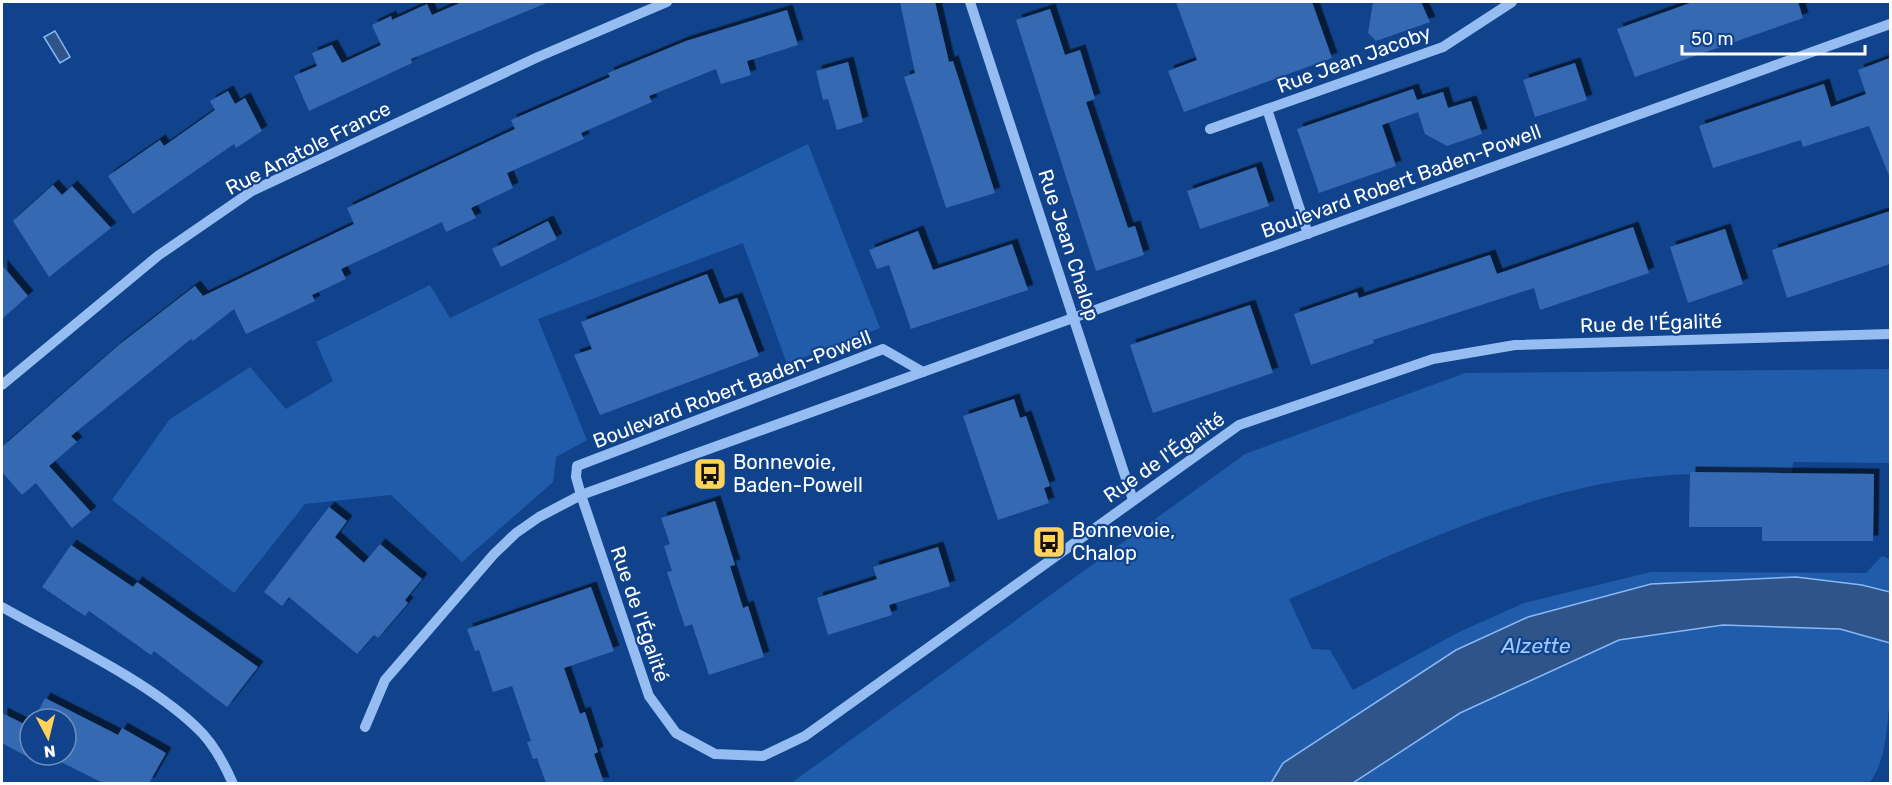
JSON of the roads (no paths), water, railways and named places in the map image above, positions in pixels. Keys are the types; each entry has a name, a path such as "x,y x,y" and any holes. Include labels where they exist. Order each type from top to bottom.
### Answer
{"street":[{"name":"Rue Anatole France","path":"2,385 159,255 252,191 538,57 667,2"},
{"name":"Rue Jean Chalop","path":"970,2 1132,500"},
{"name":"Rue Jean Jacoby","path":"1210,129 1443,47 1512,2"},
{"name":"Boulevard Robert Baden-Powell","path":"365,727 385,680 494,554 516,533 539,517 580,495 1890,24"},
{"name":"Rue Jean Jacoby","path":"1267,109 1308,234"},
{"name":"Rue de l'Égalité","path":"580,495 649,696 676,733 715,754 763,756 805,736 1239,425 1432,359 1515,345 1890,334"},
{"name":"Boulevard Robert Baden-Powell","path":"580,495 576,477 578,466 883,349 923,372"},
{"path":"2,607 147,690 196,726 223,762 233,783"}],"water":[{"path":"55,31 70,57 60,63 44,37"},
{"name":"Alzette","path":"1796,577 1862,585 1890,592 1890,643 1840,629 1723,625 1619,640 1460,713 1353,783 1271,783 1283,763 1456,650 1528,617 1651,584"}],"place":[{"name":"Bonnevoie, Baden-Powell","path":"710,474"},
{"name":"Bonnevoie, Chalop","path":"1049,542"}]}
